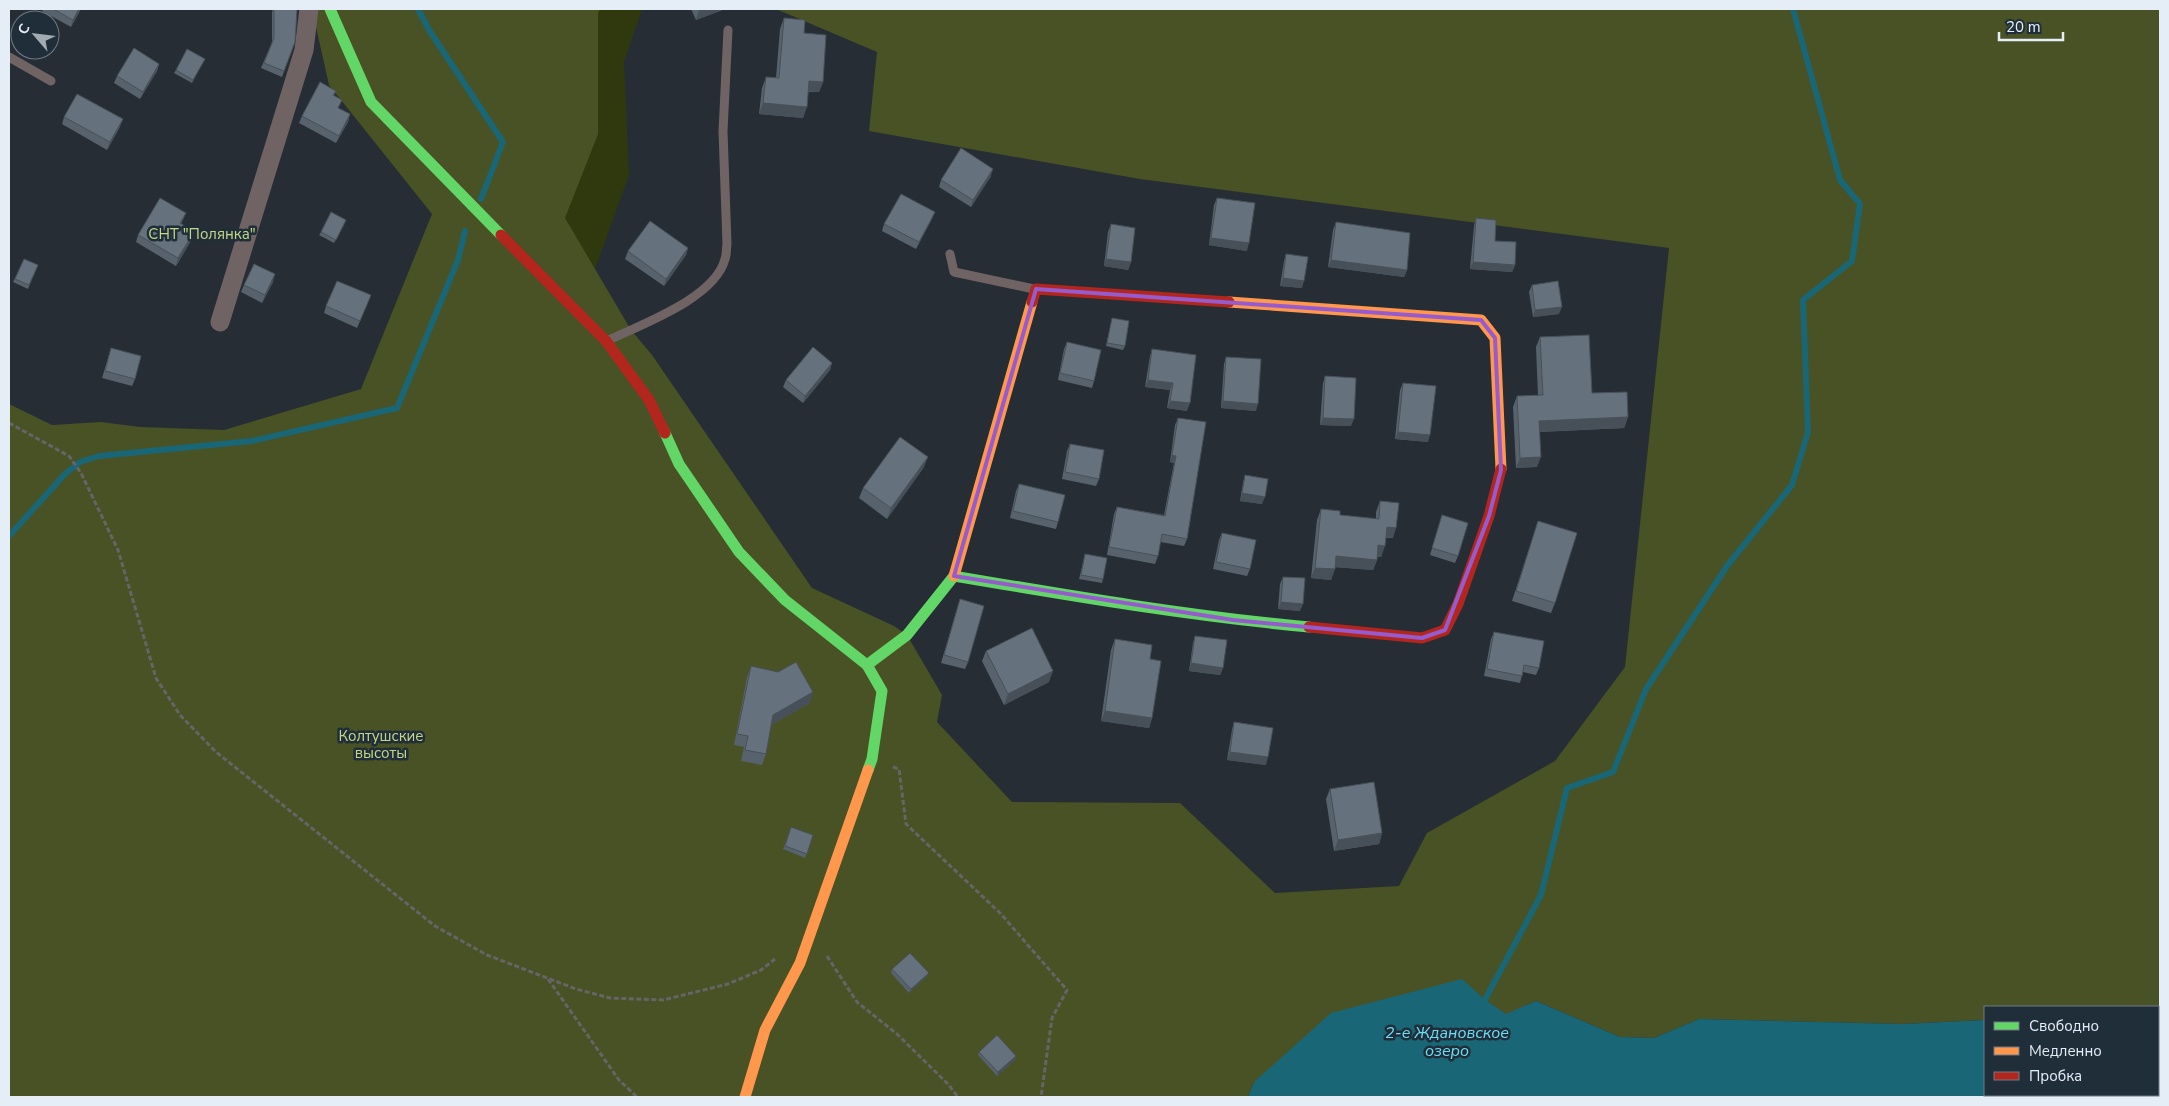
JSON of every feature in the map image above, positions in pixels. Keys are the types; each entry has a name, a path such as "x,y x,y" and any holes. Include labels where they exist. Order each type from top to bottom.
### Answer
{"street":[{"path":"220,322 304,50 309,9"},
{"path":"330,9 371,102 606,341 649,400 679,464 739,552 785,600 867,665 882,692 872,759 800,963 765,1030 745,1097"},
{"path":"867,665 907,635 954,576 1036,289 1481,320 1495,338 1501,470 1489,516 1458,604 1445,630 1422,638 1223,618 1108,602 954,576"}],"lane":[{"path":"606,341 691,300 712,282 725,260 727,244 723,131 728,30"},
{"path":"9,57 51,81"},
{"path":"950,254 954,272 1036,289"}],"path":[{"path":"9,423 69,456 81,473 118,550 156,678 180,715 216,752 435,926 487,955 576,989 610,998 663,1000 728,984 761,970 775,958"},
{"path":"872,759 899,769 906,824 1000,913 1067,990 1052,1018 1041,1097"},
{"path":"812,929 832,965 857,1002 897,1034 948,1084 958,1097"},
{"path":"548,978 620,1080 637,1097"}],"highlighted area":[{"path":"1036,289 1481,320 1495,338 1501,470 1489,516 1445,630 1422,638 1233,620 954,576"}],"green space":[{"name":"Колтушские высоты","path":"312,9 600,9 598,13 598,134 565,218 631,330 652,355 812,588 894,626 907,635 942,695 937,722 1012,802 1180,803 1275,893 1399,886 1427,833 1555,761 1625,667 1669,248 1140,179 869,131 877,52 776,9 2160,9 2160,1097 2134,1096 2159,1096 2159,1006 1984,1006 1984,1020 1903,1024 1699,1019 1654,1038 1620,1037 1536,1001 1506,1015 1484,999 1254,1082 1248,1097 9,1097 9,404 52,425 101,422 140,427 224,430 361,389 432,214 329,85"},
{"path":"364,9 642,9 624,62 629,175 586,294"}],"water":[{"name":"2-е Ждановское озеро","path":"1462,979 1484,999 1506,1014 1536,1001 1620,1037 1654,1038 1699,1019 1903,1024 1984,1020 1984,1096 2135,1097 1248,1097 1254,1082 1331,1013"}],"building":[{"path":"53,9 79,9 73,20 60,13 60,10"},
{"path":"274,9 297,9 295,42 284,71 264,63 274,38"},
{"path":"784,18 805,20 804,33 826,35 823,82 809,81 807,107 763,103 766,77 779,78"},
{"path":"134,48 159,64 143,92 117,76"},
{"path":"187,49 205,59 193,80 176,70"},
{"path":"320,82 336,91 333,95 342,100 338,108 350,114 339,136 302,116"},
{"path":"77,94 123,119 110,142 64,117"},
{"path":"961,148 993,169 973,200 941,180"},
{"path":"901,194 935,212 919,242 884,224"},
{"path":"160,198 186,213 180,223 194,232 178,258 138,235"},
{"path":"1217,198 1255,203 1249,243 1211,238"},
{"path":"331,212 346,220 336,240 321,232"},
{"path":"1476,218 1496,220 1495,241 1516,242 1515,265 1473,262"},
{"path":"650,221 688,248 666,279 628,251"},
{"path":"1336,222 1410,233 1407,270 1331,260"},
{"path":"1111,224 1135,228 1131,262 1106,259"},
{"path":"1286,254 1308,257 1304,281 1283,278"},
{"path":"24,259 38,265 29,285 15,279"},
{"path":"254,264 275,274 265,295 244,285"},
{"path":"337,281 371,295 360,321 326,306"},
{"path":"1558,281 1562,307 1535,310 1532,285"},
{"path":"1112,318 1129,321 1125,346 1107,343"},
{"path":"1589,335 1592,393 1627,392 1628,417 1539,421 1541,457 1520,458 1517,396 1543,395 1540,337"},
{"path":"1067,342 1101,350 1094,381 1060,373"},
{"path":"813,347 832,363 805,396 786,380"},
{"path":"111,348 141,356 135,379 105,371"},
{"path":"1152,349 1196,355 1190,403 1170,401 1173,383 1148,380"},
{"path":"1226,357 1261,359 1258,404 1223,401"},
{"path":"1325,376 1356,378 1354,419 1323,418"},
{"path":"1403,383 1436,386 1430,435 1398,432"},
{"path":"1178,418 1206,422 1187,539 1162,534 1158,556 1109,547 1117,507 1165,516 1176,456 1172,455"},
{"path":"900,437 928,457 891,508 863,488"},
{"path":"1070,444 1104,450 1099,479 1065,472"},
{"path":"1245,475 1268,479 1265,497 1242,493"},
{"path":"1019,484 1065,495 1058,522 1013,511"},
{"path":"1380,501 1399,503 1396,528 1387,527 1385,546 1378,545 1377,560 1336,556 1335,569 1315,568 1321,509 1340,511 1340,515 1379,519"},
{"path":"1442,515 1468,523 1458,556 1432,548"},
{"path":"1538,521 1577,533 1555,603 1516,591"},
{"path":"1222,533 1256,540 1250,569 1216,562"},
{"path":"1085,554 1107,558 1103,579 1081,575"},
{"path":"1283,577 1305,578 1303,604 1281,602"},
{"path":"960,599 984,606 968,662 944,655"},
{"path":"1032,628 1053,671 1008,694 986,651"},
{"path":"1494,632 1544,641 1539,668 1524,665 1522,676 1487,669"},
{"path":"1195,636 1227,640 1223,668 1191,663"},
{"path":"1115,639 1152,645 1150,659 1161,661 1152,718 1105,711"},
{"path":"796,662 813,692 773,715 766,754 745,750 748,736 737,734 751,666 778,672"},
{"path":"1234,722 1273,728 1268,757 1230,752"},
{"path":"1374,782 1382,833 1338,840 1330,789"},
{"path":"791,827 813,835 807,854 785,846"},
{"path":"910,953 929,973 911,989 892,969"},
{"path":"997,1035 1016,1056 998,1072 979,1052"}],"waterway":[{"path":"418,9 429,30 503,142 481,199"},
{"path":"1481,1007 1541,895 1567,788 1613,772 1646,689 1727,566 1792,485 1808,432 1803,300 1852,261 1860,204 1840,180 1793,9"},
{"path":"9,536 65,474 80,462 99,456 252,441 397,408 458,260 465,231"}],"traffic: fast":[{"path":"330,9 371,102 501,235"},
{"path":"665,433 679,464 739,552 785,600 867,665 882,691 872,759 868,770"},
{"path":"867,665 907,635 954,576 1175,611 1309,627"}],"traffic: slow":[{"path":"954,576 1032,302"},
{"path":"1229,302 1481,320 1495,338 1501,469"},
{"path":"745,1097 765,1030 800,963 868,770"}],"traffic: jam":[{"path":"501,235 606,341 649,400 665,433"},
{"path":"1032,302 1036,289 1229,302"},
{"path":"1309,627 1422,638 1445,630 1458,604 1489,516 1501,469"}],"park label":[{"name":"СНТ \"Полянка\"","path":"202,234"}]}
